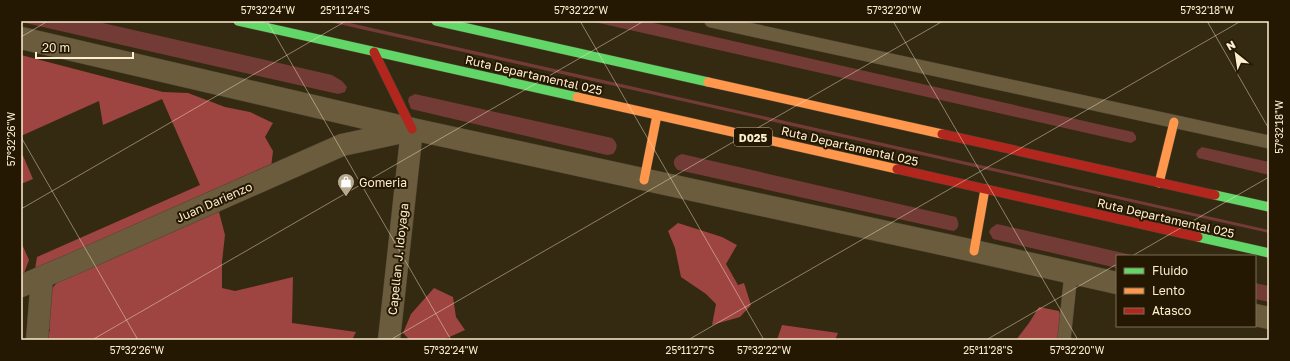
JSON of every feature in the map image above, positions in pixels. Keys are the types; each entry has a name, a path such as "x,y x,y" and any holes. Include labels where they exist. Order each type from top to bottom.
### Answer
{"highway":[{"name":"Ruta Departamental 025","path":"238,21 1269,253"},
{"path":"436,21 1269,207"},
{"path":"374,52 412,129"},
{"path":"644,180 657,115"},
{"path":"1159,183 1174,122"},
{"path":"974,251 985,189"}],"street":[{"path":"21,38 412,129 974,251 1116,284"},
{"name":"Juan Darienzo","path":"21,286 342,145 412,129"},
{"name":"Capellan J. Idoyaga","path":"389,340 412,129"},
{"path":"37,340 42,278"},
{"path":"1256,315 1269,318"}],"lane":[{"path":"711,21 1269,142"},
{"path":"1064,340 1071,273"}],"shaded area":[{"path":"21,21 94,21 332,75 342,81 347,87 345,92 338,94"},
{"path":"325,21 341,21 1269,230 1269,233"},
{"path":"590,21 645,21 1133,132 1136,136 1136,140 1131,143"},
{"path":"21,55 163,92 188,93 225,107 250,112 273,123 265,137 273,151 271,168 251,192 219,212 225,235 222,262 222,288 235,291 293,277 292,323 356,332 352,340 46,340 50,330 39,316 48,293 60,279 33,281 37,257 200,185 162,99 103,125 99,101 21,136"},
{"path":"415,94 612,138 616,144 616,150 613,154 607,155 411,109 408,101 409,97"},
{"path":"1202,147 1269,162 1269,175 1198,158 1196,154"},
{"path":"21,151 33,179 21,184"},
{"path":"682,154 956,217 958,227 953,231 678,170 674,165 674,161 679,155"},
{"path":"678,223 722,237 737,245 726,264 738,285 744,283 751,305 740,317 712,325 716,304 706,294 681,277 675,248 668,231"},
{"path":"997,224 1132,255 1116,255 1116,268 993,239 989,232 991,228"},
{"path":"21,242 29,260 21,281"},
{"path":"1256,283 1269,286 1269,302 1256,299"},
{"path":"434,288 453,297 456,317 465,330 443,340 410,340 403,333 411,314"},
{"path":"1039,307 1059,311 1064,328 1073,340 1016,340"},
{"path":"782,325 838,333 835,340 777,340"}],"traffic: fast":[{"path":"238,21 577,97"},
{"path":"436,21 708,82"},
{"path":"1215,195 1269,207"},
{"path":"1198,237 1269,253"}],"traffic: slow":[{"path":"708,82 942,134"},
{"path":"577,97 897,169"},
{"path":"644,180 657,115"},
{"path":"1159,183 1174,122"},
{"path":"974,251 985,189"}],"traffic: jam":[{"path":"374,52 412,129"},
{"path":"942,134 1215,195"},
{"path":"897,169 1198,237"}],"place":[{"name":"Gomeria","path":"346,197"}]}
